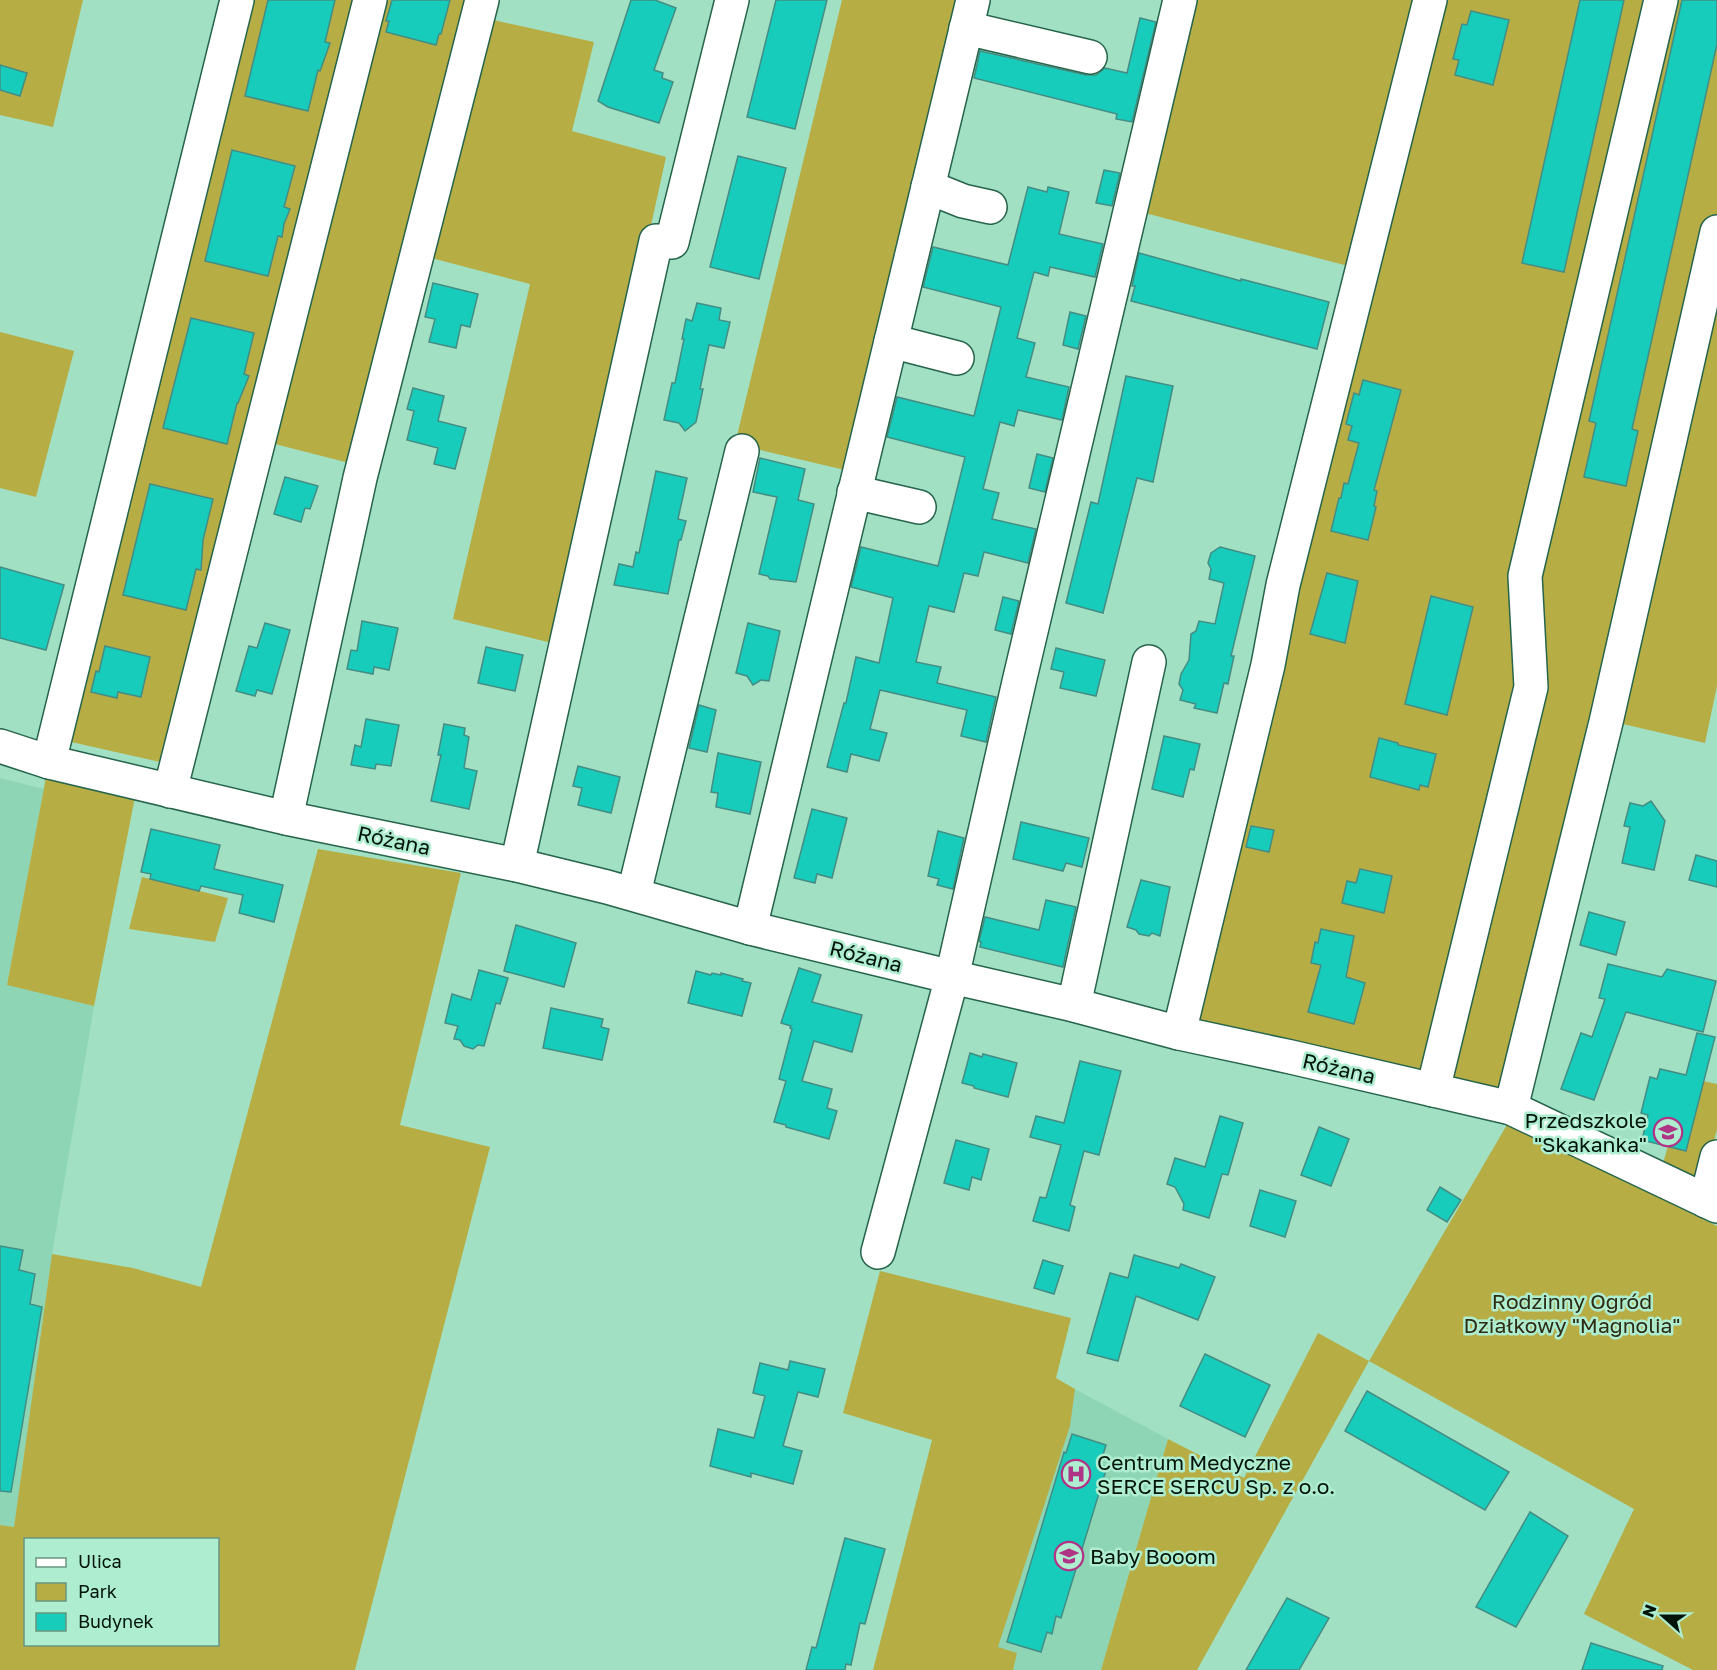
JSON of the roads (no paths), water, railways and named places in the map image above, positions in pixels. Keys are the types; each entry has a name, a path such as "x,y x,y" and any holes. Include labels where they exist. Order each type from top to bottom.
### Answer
{"street":[{"path":"49,762 237,0"},
{"path":"170,790 370,0"},
{"path":"286,818 360,478 483,0"},
{"path":"517,865 656,241 672,242 732,0"},
{"path":"878,1252 951,977 1180,0"},
{"path":"1179,1033 1269,665 1283,585 1430,0"},
{"path":"1433,1090 1531,687 1525,576 1660,0"},
{"path":"750,928 969,14 1090,57"},
{"path":"928,187 963,201 990,207"},
{"path":"1511,1108 1606,722 1717,231"},
{"path":"891,340 957,358"},
{"path":"634,894 742,451"},
{"path":"854,492 919,507"},
{"path":"1074,1005 1149,662"},
{"name":"Różana","path":"0,746 49,762 286,818 517,865 634,894 750,928 1074,1005 1179,1033 1511,1108 1712,1203"},
{"path":"1712,1203 1717,1157"}],"place":[{"name":"Przedszkole \"Skakanka\"","path":"1668,1132"},
{"name":"Centrum Medyczne SERCE SERCU Sp. z o.o.","path":"1076,1474"},
{"name":"Baby Booom","path":"1069,1556"}],"park label":[{"name":"Rodzinny Ogród Działkowy \"Magnolia\"","path":"1572,1313"}]}
